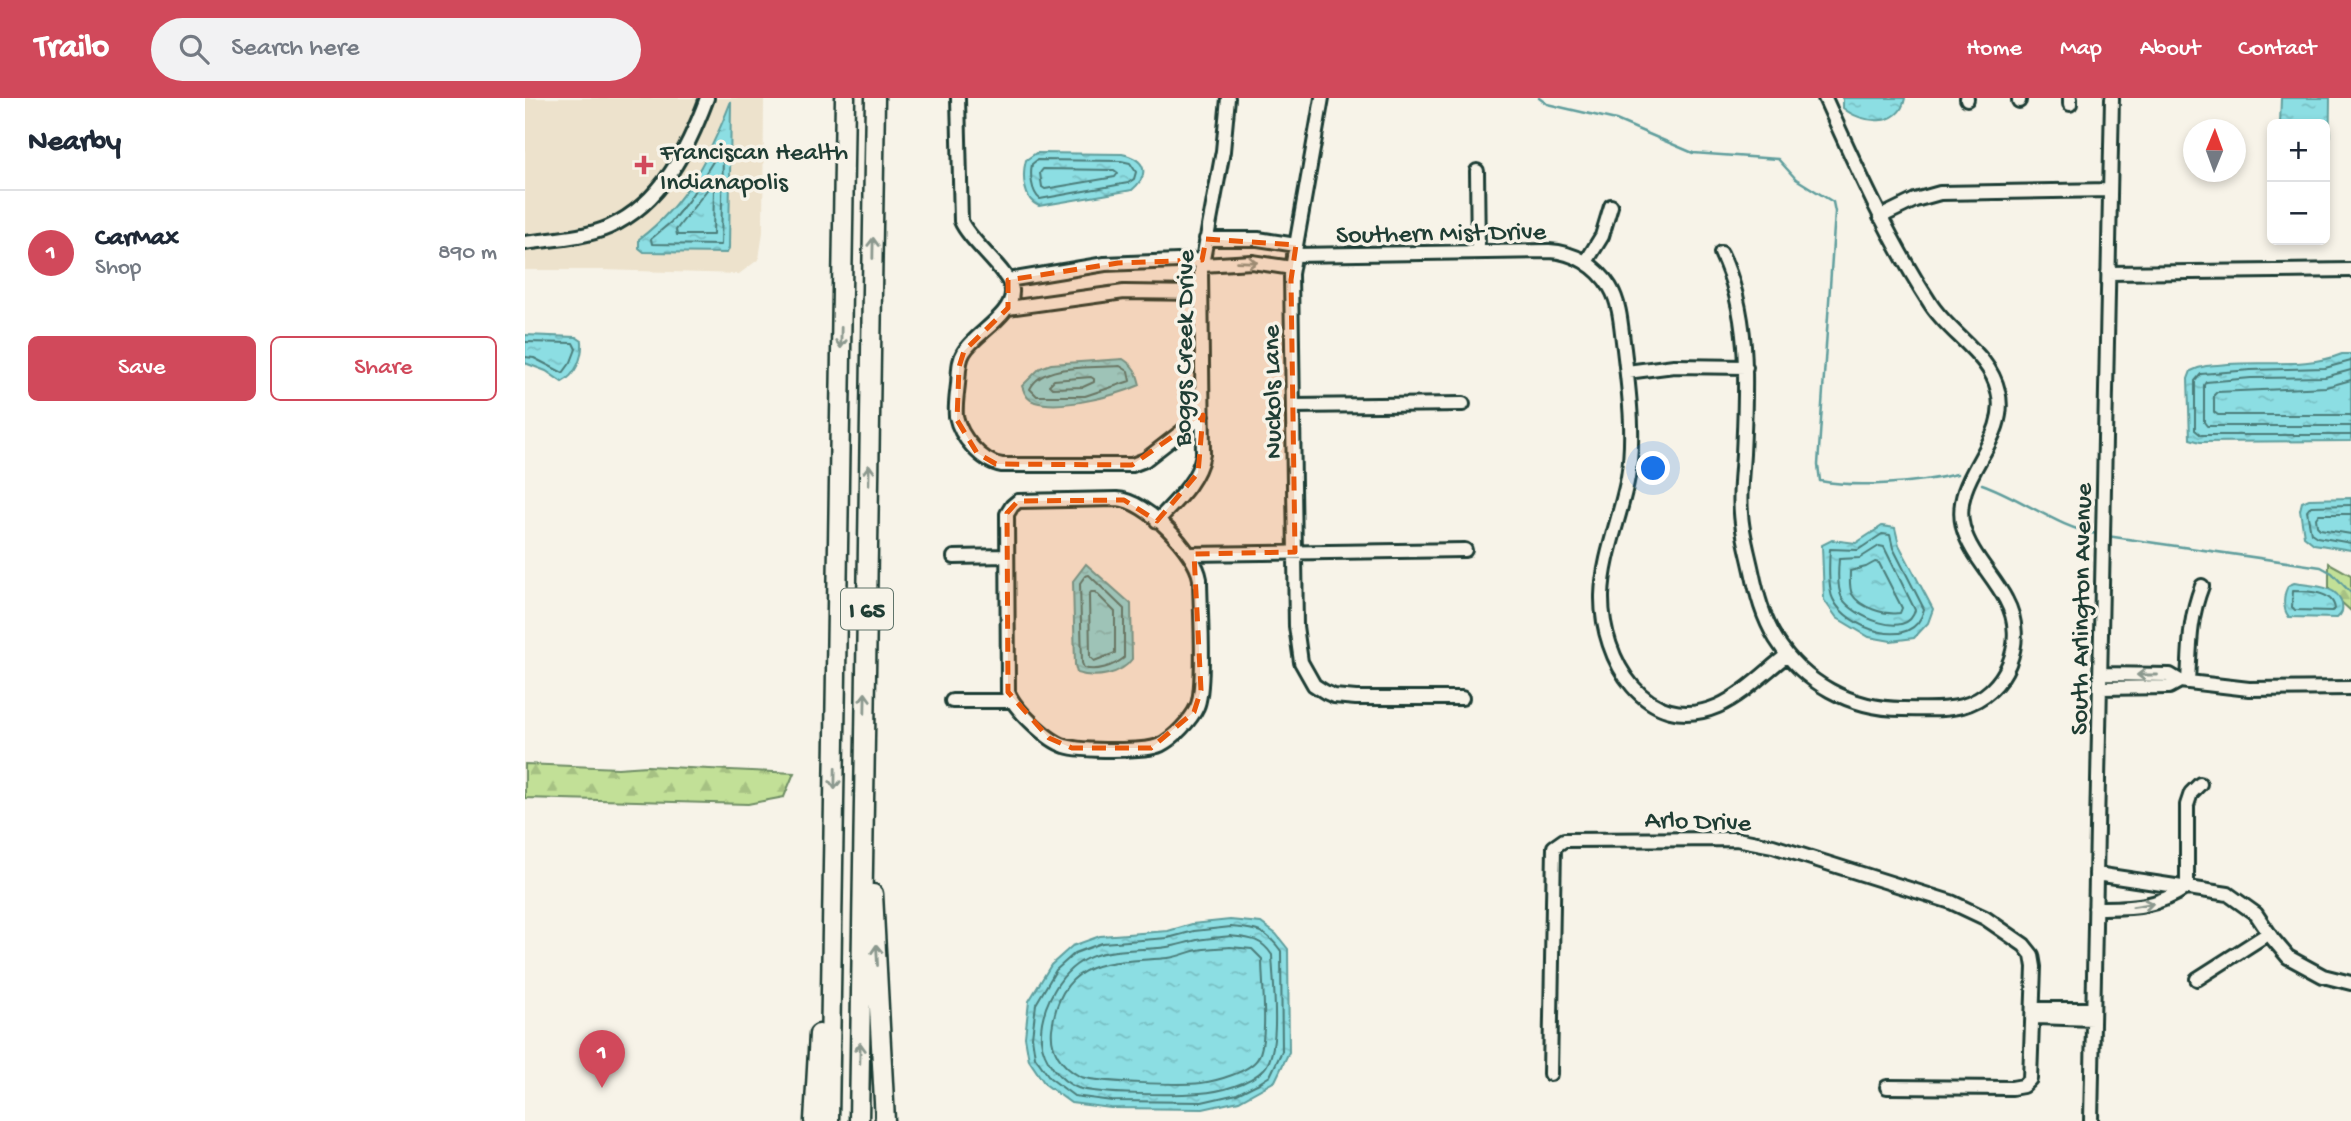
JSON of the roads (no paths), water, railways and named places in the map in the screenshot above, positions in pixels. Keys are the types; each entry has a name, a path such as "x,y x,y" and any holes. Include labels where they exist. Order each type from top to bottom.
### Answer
{"highway":[{"name":"I 65","path":"829,1121 845,98"},
{"name":"I 65","path":"859,1121 875,98"},
{"path":"865,742 885,1121"},
{"path":"814,1121 834,814"}],"street":[{"path":"525,243 607,228 633,214 660,187 680,160 707,98"},
{"path":"958,98 961,221 968,234 1008,280 1012,291 1008,307 969,346 959,364 957,420 974,449 986,460 1002,465 1132,465 1145,460 1203,415"},
{"name":"Boggs Creek Drive","path":"1157,521 1191,484 1198,473 1203,454 1202,262 1223,151 1228,98"},
{"name":"Nuckols Lane","path":"1322,98 1294,256 1295,552 1298,648 1301,662 1314,685 1334,696 1462,698"},
{"path":"1721,253 1733,282 1739,307 1746,367 1741,522 1761,607 1775,637 1787,655 1818,684 1857,702 1890,709 1947,708 1968,704 1990,691 2008,668 2014,648 2014,622 2008,602 1969,542 1961,514 1966,485 1998,423 2000,406 1997,385 1983,362 1932,306 1880,217 1825,98"},
{"name":"South Arlington Avenue","path":"2091,1121 2112,98"},
{"path":"1477,170 1478,253"},
{"path":"1880,217 1915,200 1940,193 2110,190"},
{"path":"1611,206 1602,236 1586,262 1603,277 1616,299 1627,372 1631,423 1630,458 1623,498 1605,569 1602,595 1606,633 1620,668 1634,689 1655,704 1671,710 1697,712 1725,702 1787,655"},
{"name":"Southern Mist Drive","path":"1206,239 1258,239 1294,256"},
{"name":"Southern Mist Drive","path":"1008,280 1105,264 1252,262 1294,256 1555,251 1586,262"},
{"path":"2108,273 2351,270"},
{"path":"1008,307 1124,292 1201,293"},
{"path":"1627,372 1674,366 1746,367"},
{"path":"1293,406 1463,404"},
{"path":"1124,499 1138,505 1157,521 1190,554 1198,568 1201,693 1198,705 1191,716 1160,746 1144,749 1100,749 1072,748 1055,743 1012,701 1007,687 1007,514 1011,506 1023,501 1124,499"},
{"path":"1190,554 1465,550"},
{"path":"954,557 1007,556"},
{"path":"2184,682 2193,608 2202,586"},
{"path":"2100,674 2170,675 2184,682 2249,689 2351,688"},
{"path":"2100,688 2169,687 2184,682"},
{"path":"952,701 1012,701"},
{"path":"2187,887 2187,805 2191,793 2200,784"},
{"name":"Arlo Drive","path":"1550,1074 1553,847 1564,840 1736,839 1814,857 1951,902 1985,918 2024,945 2032,955 2033,1013"},
{"path":"2096,874 2228,894 2256,915 2288,957 2323,976 2351,983"},
{"path":"2095,908 2151,905 2169,899 2187,887"},
{"path":"2197,979 2269,933"},
{"path":"1887,1087 2023,1086 2030,1079 2032,1072 2033,1013 2092,1014"}],"water":[{"path":"1843,98 1905,98 1902,108 1896,114 1888,119 1870,120 1843,108"},
{"path":"2281,98 2330,98 2330,119 2280,119"},
{"path":"731,101 727,253 644,252 639,248 639,239 670,210 695,177"},
{"path":"1036,153 1122,154 1140,163 1143,168 1142,178 1132,190 1039,206 1027,193 1024,180 1026,160"},
{"path":"525,335 576,337 582,341 580,359 575,370 562,382 546,371 525,363"},
{"path":"2351,354 2351,441 2200,442 2190,439 2188,379 2191,371 2204,366 2315,361"},
{"path":"1123,359 1135,370 1140,385 1103,397 1073,403 1046,404 1030,400 1022,386 1040,368 1051,364"},
{"path":"2351,498 2351,550 2314,544 2304,536 2300,510 2302,502 2309,499"},
{"path":"1882,526 1895,528 1899,545 1933,609 1928,623 1914,638 1891,641 1869,637 1837,618 1824,600 1822,545 1832,540 1856,543"},
{"path":"1086,564 1131,604 1132,659 1115,672 1092,676 1077,673 1075,665 1073,581"},
{"path":"2294,583 2329,589 2339,597 2342,604 2341,614 2337,618 2289,617 2284,605 2285,597 2287,588"},
{"path":"1230,920 1261,923 1276,934 1288,949 1289,1052 1275,1081 1239,1101 1203,1109 1111,1108 1071,1103 1045,1084 1029,1060 1025,1037 1029,1001 1051,965 1072,946 1100,936 1168,931 1192,924"}],"waterway":[{"path":"1539,98 1547,104 1616,120 1693,153 1778,159 1796,179 1833,202 1835,212 1818,465 1820,481 1889,484 1957,474"},
{"path":"1982,484 2069,526 2097,534"},
{"path":"2107,536 2321,567 2332,573 2351,593"}],"place":[{"name":"Franciscan Health Indianapolis","path":"644,165"},
{"name":"CarMax","path":"602,1088"}]}
